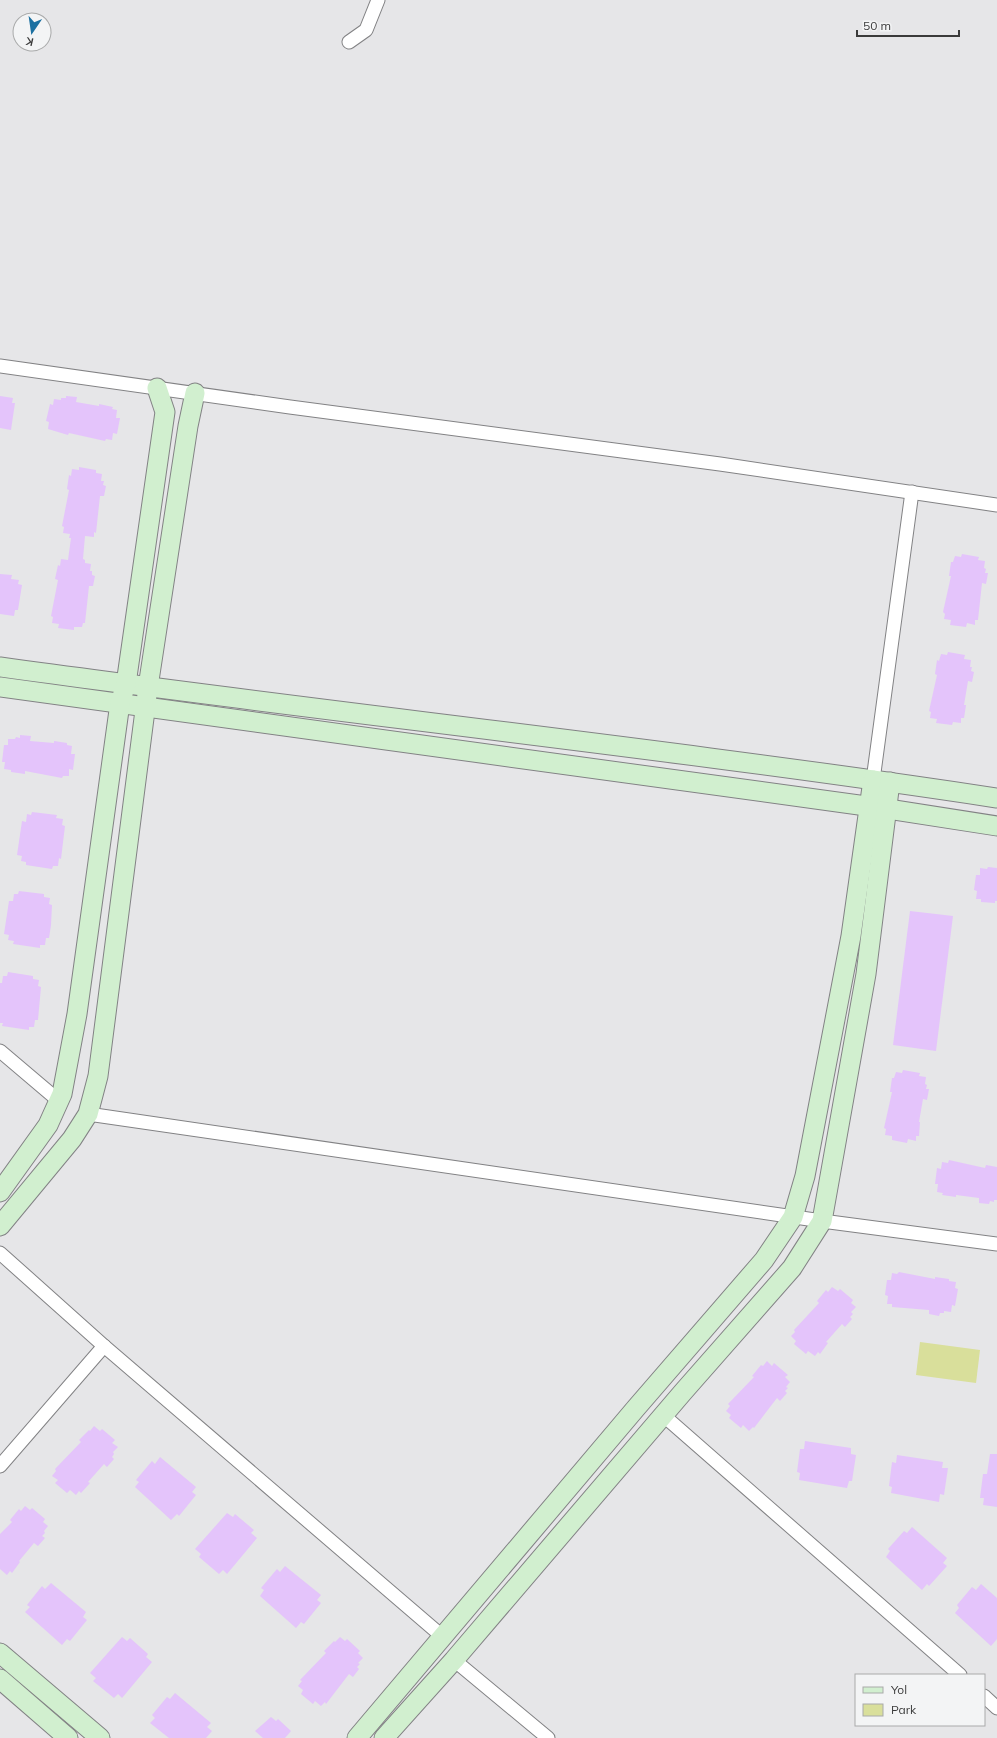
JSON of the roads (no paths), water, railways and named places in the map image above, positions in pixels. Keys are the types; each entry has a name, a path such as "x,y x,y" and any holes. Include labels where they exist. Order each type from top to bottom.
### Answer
{"main road":[{"path":"0,1192 48,1125 62,1094 77,1014 120,703 126,684 165,412 157,388"},
{"path":"0,1226 72,1139 88,1114 98,1076 148,687 195,393"},
{"path":"0,667 881,781 997,798"},
{"path":"0,687 146,706 997,826"},
{"path":"357,1738 636,1408 764,1260 793,1217 806,1176 850,944 868,807 881,781"},
{"path":"384,1738 454,1660 663,1415 792,1268 822,1222 866,974 888,810 881,781"},
{"path":"0,1653 100,1738"},
{"path":"0,1679 68,1738"}],"street":[{"path":"349,42 366,30 378,0"},
{"path":"0,366 712,463 997,505"},
{"path":"881,781 912,492"},
{"path":"0,1051 59,1101"},
{"path":"88,1114 822,1222 997,1244"},
{"path":"0,1253 104,1346 443,1637"},
{"path":"0,1466 104,1346"},
{"path":"663,1415 959,1674"},
{"path":"454,1660 548,1738"},
{"path":"985,1697 997,1708"}]}
